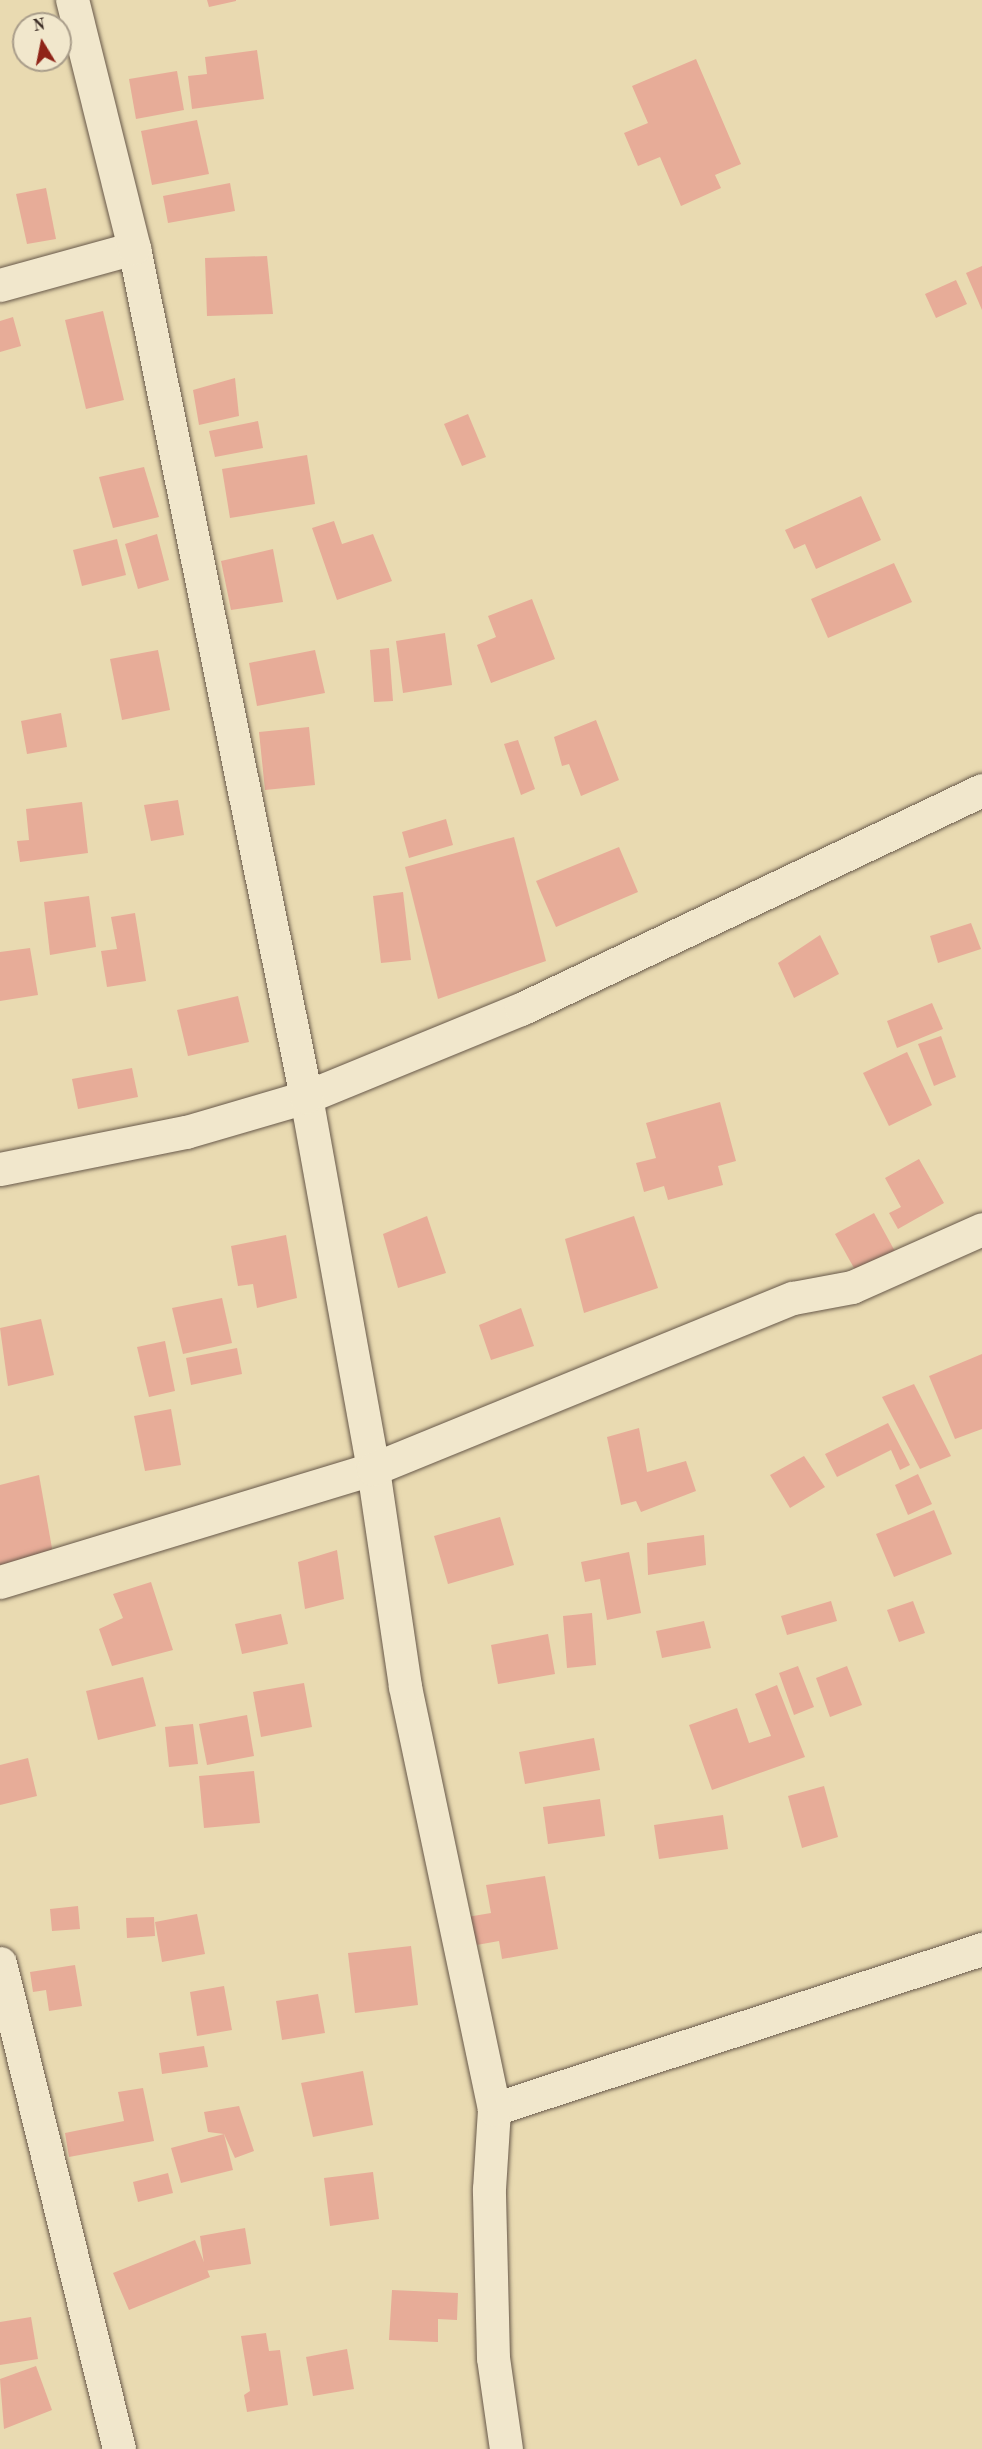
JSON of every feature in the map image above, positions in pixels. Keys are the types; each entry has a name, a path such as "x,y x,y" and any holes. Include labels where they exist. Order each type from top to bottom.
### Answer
{"street":[{"path":"72,0 134,248 306,1098 373,1469 405,1686 494,2109 489,2189 493,2358 506,2449"},
{"path":"0,285 134,248"},
{"path":"0,1169 186,1132 306,1098 521,1009 982,790"},
{"path":"0,1582 373,1469 793,1298 852,1287 982,1229"},
{"path":"494,2109 982,1949"},
{"path":"0,1963 119,2449"}],"building":[{"path":"207,0 236,0 236,1 209,7"},
{"path":"257,50 264,99 192,109 188,76 207,74 205,57"},
{"path":"696,59 741,164 715,175 721,188 681,206 660,157 638,166 624,133 648,123 632,86"},
{"path":"177,71 184,110 136,119 129,79"},
{"path":"197,120 209,174 152,185 141,131"},
{"path":"230,183 235,211 168,223 163,196"},
{"path":"46,188 56,239 27,244 16,194"},
{"path":"267,256 273,314 207,316 205,258"},
{"path":"982,266 982,310 966,273"},
{"path":"956,280 967,304 936,318 925,294"},
{"path":"103,311 124,400 86,409 65,320"},
{"path":"13,317 21,346 0,352 0,321"},
{"path":"235,378 239,416 199,425 193,390"},
{"path":"468,414 486,457 462,466 444,424"},
{"path":"258,421 263,448 215,457 209,431"},
{"path":"307,455 315,504 230,518 222,469"},
{"path":"144,467 159,517 113,528 99,477"},
{"path":"861,496 881,540 816,569 805,544 794,549 785,530"},
{"path":"334,521 342,544 373,534 392,581 337,600 312,528"},
{"path":"157,534 169,580 138,589 125,544"},
{"path":"117,539 126,575 82,586 73,550"},
{"path":"273,549 283,602 231,610 221,561"},
{"path":"894,563 912,602 828,638 811,599"},
{"path":"532,599 555,659 491,683 477,645 496,637 488,616"},
{"path":"445,633 452,685 403,693 396,641"},
{"path":"389,648 393,701 374,702 370,650"},
{"path":"158,650 170,710 122,720 110,659"},
{"path":"315,650 325,693 257,706 249,663"},
{"path":"61,713 67,747 27,754 21,721"},
{"path":"596,720 619,780 581,796 569,764 562,766 554,737"},
{"path":"309,727 315,785 265,790 259,732"},
{"path":"518,740 535,789 521,795 504,744"},
{"path":"178,800 184,835 151,841 144,805"},
{"path":"82,802 88,853 20,862 17,841 29,840 26,809"},
{"path":"446,819 453,845 409,858 402,832"},
{"path":"514,837 546,961 438,999 405,867"},
{"path":"619,847 638,892 556,927 536,881"},
{"path":"403,892 411,960 381,963 373,896"},
{"path":"89,896 96,947 50,955 44,902"},
{"path":"135,913 146,981 107,987 101,951 117,949 111,917"},
{"path":"971,923 981,949 938,963 930,936"},
{"path":"820,935 839,974 794,998 778,963"},
{"path":"30,948 38,995 0,1001 0,952"},
{"path":"238,996 249,1042 188,1056 177,1010"},
{"path":"932,1003 943,1029 897,1048 887,1021"},
{"path":"941,1036 956,1077 934,1086 918,1044"},
{"path":"907,1052 932,1105 889,1126 863,1073"},
{"path":"132,1068 138,1097 78,1109 72,1079"},
{"path":"720,1102 736,1161 718,1166 723,1185 668,1200 664,1186 644,1192 636,1163 656,1158 646,1123"},
{"path":"919,1159 944,1203 898,1229 889,1213 901,1207 885,1178"},
{"path":"874,1213 897,1255 859,1277 835,1234"},
{"path":"427,1216 446,1273 398,1288 383,1234"},
{"path":"634,1216 658,1288 584,1313 565,1239"},
{"path":"286,1235 297,1298 257,1308 253,1284 238,1286 231,1246"},
{"path":"222,1298 232,1343 183,1354 172,1308"},
{"path":"521,1308 534,1346 491,1360 479,1325"},
{"path":"41,1319 54,1375 8,1386 0,1328"},
{"path":"165,1341 175,1391 149,1397 137,1347"},
{"path":"237,1348 242,1374 191,1385 186,1358"},
{"path":"982,1354 982,1429 955,1439 929,1376"},
{"path":"914,1384 951,1456 920,1469 882,1397"},
{"path":"171,1409 181,1465 145,1471 134,1416"},
{"path":"888,1423 910,1465 900,1470 891,1450 837,1477 825,1454"},
{"path":"639,1428 647,1472 686,1461 696,1491 641,1512 636,1501 621,1505 607,1437"},
{"path":"804,1456 825,1487 790,1508 770,1475"},
{"path":"918,1474 932,1504 908,1515 895,1485"},
{"path":"39,1475 53,1554 0,1565 0,1485"},
{"path":"934,1510 952,1554 894,1577 876,1534"},
{"path":"500,1517 514,1565 448,1584 434,1536"},
{"path":"704,1535 706,1565 648,1575 647,1543"},
{"path":"337,1550 344,1599 305,1609 298,1562"},
{"path":"629,1552 641,1613 607,1620 600,1579 585,1582 581,1562"},
{"path":"151,1582 173,1650 112,1666 99,1629 123,1618 113,1594"},
{"path":"831,1601 837,1621 787,1635 781,1616"},
{"path":"913,1601 925,1633 899,1642 887,1610"},
{"path":"592,1613 596,1665 567,1668 563,1616"},
{"path":"281,1614 288,1644 242,1654 235,1624"},
{"path":"704,1621 711,1648 662,1658 656,1631"},
{"path":"548,1634 555,1674 498,1684 491,1645"},
{"path":"798,1666 814,1707 794,1715 779,1673"},
{"path":"847,1666 862,1705 830,1717 816,1678"},
{"path":"143,1677 156,1726 98,1740 86,1691"},
{"path":"304,1683 312,1727 261,1737 253,1692"},
{"path":"777,1685 805,1757 712,1790 689,1725 737,1708 749,1743 771,1736 755,1694"},
{"path":"247,1715 254,1756 207,1765 199,1724"},
{"path":"193,1724 198,1764 169,1767 165,1727"},
{"path":"594,1738 600,1770 525,1784 519,1752"},
{"path":"28,1758 37,1796 0,1805 0,1765"},
{"path":"254,1771 260,1823 204,1828 199,1776"},
{"path":"824,1786 838,1837 802,1848 788,1796"},
{"path":"600,1799 605,1836 548,1844 543,1807"},
{"path":"723,1815 728,1849 659,1859 654,1825"},
{"path":"545,1876 558,1949 502,1959 499,1941 460,1948 455,1919 491,1913 486,1885"},
{"path":"78,1906 80,1929 52,1931 50,1909"},
{"path":"197,1914 205,1954 162,1962 155,1922"},
{"path":"154,1917 155,1936 127,1938 126,1918"},
{"path":"411,1946 418,2005 355,2013 348,1953"},
{"path":"75,1965 82,2006 49,2011 46,1990 33,1992 30,1972"},
{"path":"224,1986 232,2030 197,2036 190,1992"},
{"path":"318,1994 325,2033 282,2040 276,2001"},
{"path":"204,2046 208,2067 162,2074 159,2053"},
{"path":"363,2071 373,2125 313,2137 301,2083"},
{"path":"143,2088 154,2141 69,2157 65,2133 124,2121 118,2092"},
{"path":"239,2106 254,2151 235,2158 224,2134 208,2132 204,2112"},
{"path":"224,2134 233,2170 181,2183 171,2148"},
{"path":"373,2172 379,2219 330,2226 324,2178"},
{"path":"168,2173 173,2193 138,2202 133,2182"},
{"path":"245,2228 251,2264 205,2271 200,2236"},
{"path":"195,2240 210,2277 129,2310 113,2273"},
{"path":"392,2290 458,2293 457,2320 438,2319 438,2342 389,2340"},
{"path":"31,2317 38,2359 0,2365 0,2322"},
{"path":"266,2333 269,2351 280,2350 288,2405 247,2412 244,2395 250,2391 241,2336"},
{"path":"347,2349 354,2389 313,2396 306,2357"},
{"path":"36,2366 52,2410 4,2429 0,2379"}]}
